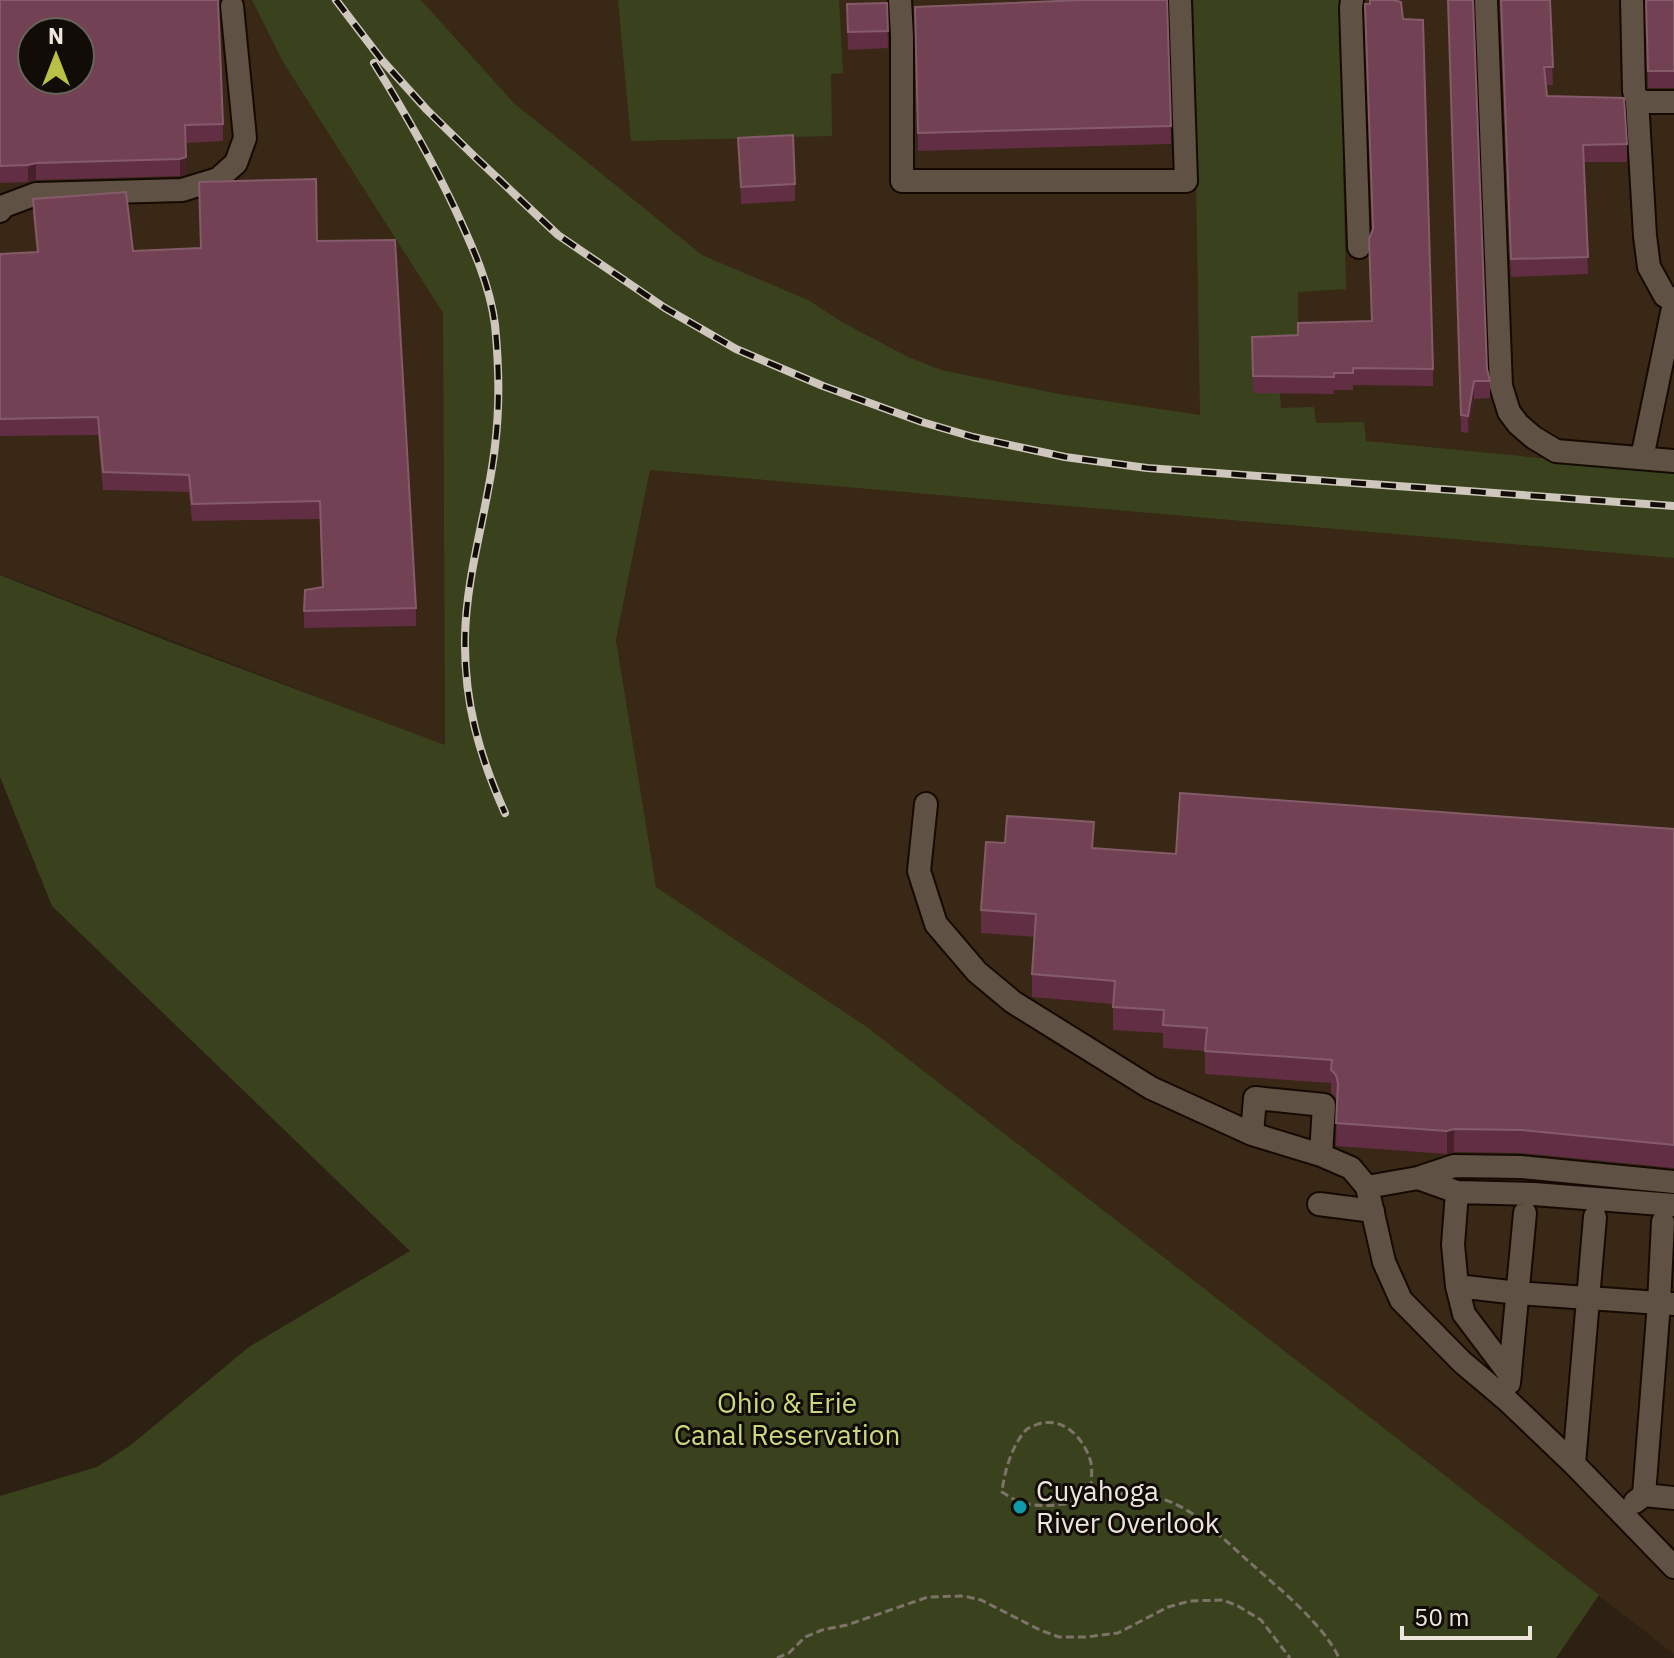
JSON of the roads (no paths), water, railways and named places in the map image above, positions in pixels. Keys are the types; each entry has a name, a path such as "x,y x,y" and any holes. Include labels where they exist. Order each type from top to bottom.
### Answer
{"lane":[{"path":"900,0 902,181 1186,181 1180,0"},
{"path":"1352,0 1359,247"},
{"path":"1486,0 1501,386 1509,412 1533,437 1556,451 1674,461"},
{"path":"1632,0 1634,91 1649,267 1665,296 1674,301 1642,458"},
{"path":"0,211 4,206 36,194 182,190 218,179 236,163 245,138 235,2"},
{"path":"1637,100 1674,102"},
{"path":"926,804 919,871 936,924 977,972 1013,1002 1151,1088 1252,1134 1321,1155 1351,1168 1367,1187 1384,1262 1401,1300 1462,1362 1574,1464 1674,1567"},
{"path":"1252,1134 1255,1098 1324,1105 1321,1155"},
{"path":"1367,1187 1418,1178 1454,1166 1521,1167 1674,1182"},
{"path":"1418,1178 1457,1192 1534,1194 1668,1213 1667,1303 1644,1495"},
{"path":"1457,1192 1453,1245 1457,1286 1464,1314 1510,1375"},
{"path":"1319,1204 1373,1211"},
{"path":"1507,1400 1525,1213"},
{"path":"1574,1464 1595,1217"},
{"path":"1457,1286 1667,1303"},
{"path":"1621,1512 1644,1495 1674,1498"}],"railway":[{"path":"336,0 381,59 427,110 558,235 665,308 736,349 823,386 973,437 1065,457 1147,468 1674,506"},
{"path":"374,63 456,211 480,267 493,310 498,370 497,431 469,590 465,662 475,728 505,813"}],"place":[{"name":"Cuyahoga River Overlook","path":"1020,1507"}],"park label":[{"name":"Ohio & Erie Canal Reservation","path":"787,1419"}]}
